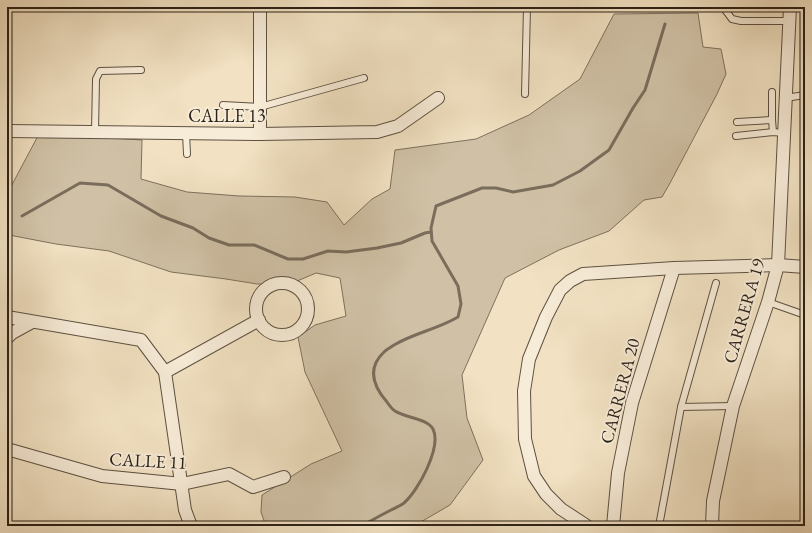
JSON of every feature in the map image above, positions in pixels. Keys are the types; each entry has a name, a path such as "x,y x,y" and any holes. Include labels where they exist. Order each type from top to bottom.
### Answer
{"street":[{"path":"260,7 260,134"},
{"name":"CARRERA 19","path":"712,526 713,501 733,406 768,302 778,265 778,133 786,98 790,7"},
{"name":"CALLE 13","path":"7,132 186,134 377,132 398,126 438,98"},
{"path":"587,526 561,509 546,494 534,476 525,440 524,391 529,359 546,317 560,290 570,281 583,274 674,268 778,265 805,267"},
{"name":"CARRERA 20","path":"613,526 618,473 632,403 674,268"},
{"path":"284,283 295,286 302,292 306,299 308,308 307,316 303,324 297,330 288,334 276,334 264,328 259,320 256,312 256,304 264,289 271,285 284,283"},
{"path":"7,318 141,340 165,372 185,510 191,526"},
{"path":"165,372 259,320"},
{"path":"7,338 12,333 32,322"},
{"name":"CALLE 11","path":"7,449 102,476 182,484 230,474 253,487 284,477"}],"lane":[{"path":"525,94 527,7"},
{"path":"723,7 732,19 741,21 789,21"},
{"path":"95,132 96,79 100,71 141,70"},
{"path":"223,105 260,107 364,78"},
{"path":"736,136 778,133 772,120 772,92"},
{"path":"786,98 805,95"},
{"path":"737,122 772,120"},
{"path":"186,134 187,154"},
{"path":"659,526 681,407 716,282"},
{"path":"768,302 805,315"},
{"path":"681,407 733,406"}],"shaded area":[{"path":"698,13 703,47 721,49 726,74 670,183 662,197 644,200 609,231 559,250 505,278 462,375 467,418 483,460 450,505 414,526 266,526 261,512 262,495 311,464 342,451 305,372 298,337 315,325 346,316 340,278 316,273 290,284 257,284 171,272 109,251 56,244 9,235 7,230 7,194 39,134 142,140 141,179 187,192 239,196 295,197 327,202 344,225 372,199 390,189 395,150 476,139 529,115 580,79 614,14"}],"waterway":[{"path":"361,526 401,505 410,497 422,479 434,446 435,437 433,429 430,425 421,420 395,411 378,390 375,383 374,371 375,364 389,348 410,337 442,325 458,317 461,304 458,286 432,241 431,228 436,206 482,188 496,188 513,192 553,185 580,171 609,150 645,90 665,24"},
{"path":"22,216 80,183 108,185 161,216 193,228 209,238 229,245 254,245 288,259 303,259 328,251 346,252 377,248 401,243 431,232"}]}
